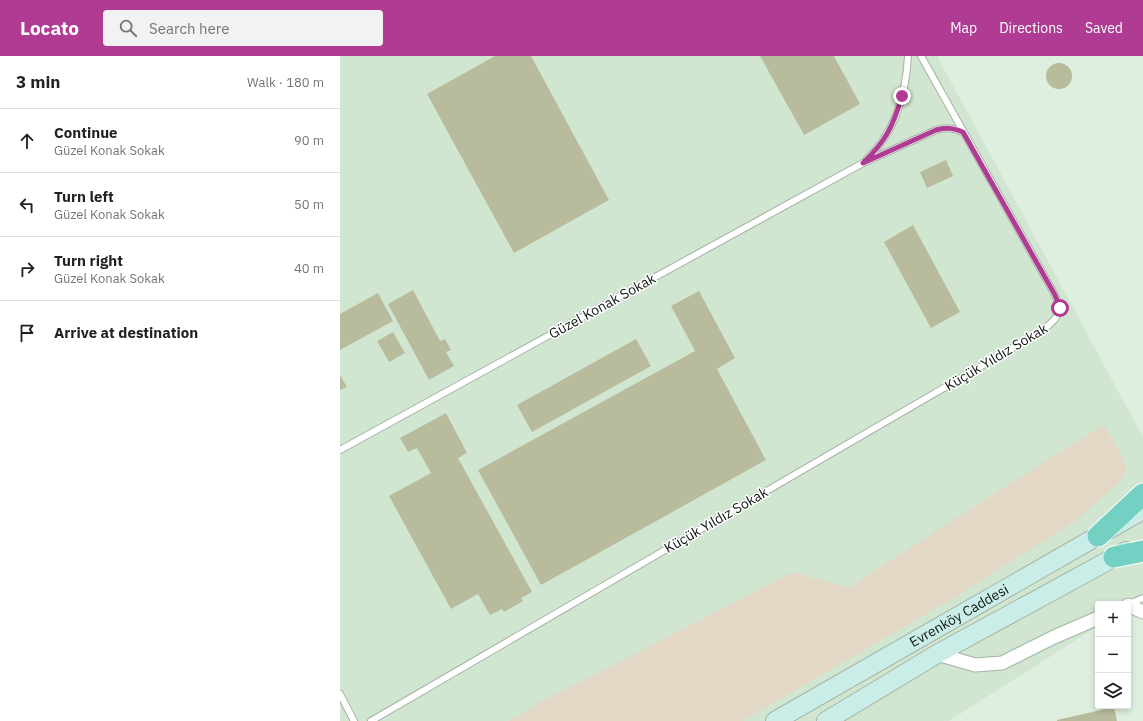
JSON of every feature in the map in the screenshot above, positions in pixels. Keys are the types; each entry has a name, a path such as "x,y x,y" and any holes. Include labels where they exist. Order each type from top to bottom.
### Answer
{"highway":[{"path":"1098,536 1143,494"},
{"path":"1114,557 1143,551"}],"main road":[{"name":"Evrenköy Caddesi","path":"775,721 1143,510"},
{"name":"Evrenköy Caddesi","path":"826,721 937,654 1143,541"}],"street":[{"path":"1131,606 1143,612"},
{"path":"937,654 975,665 1002,663 1054,637 1095,619"}],"lane":[{"name":"Güzel Konak Sokak","path":"863,163 876,151 893,123 906,82 908,56"},
{"path":"921,56 963,132"},
{"name":"Güzel Konak Sokak","path":"340,450 863,163 936,130 954,128 963,132"},
{"name":"Küçük Yıldız Sokak","path":"371,721 1040,332 1054,321 1058,316 1060,308 1055,295 963,132"},
{"path":"1131,604 1143,598"},
{"path":"340,694 354,721"}],"shaded area":[{"path":"340,56 937,56 1143,437 1143,598 1131,603 1131,601 1095,601 1095,628 949,721 340,721"},
{"path":"1103,425 1117,446 1126,470 1118,484 1074,522 947,602 742,721 509,721 541,702 793,572 848,588"}],"building":[{"path":"495,56 531,56 609,200 514,253 427,94"},
{"path":"760,56 834,56 860,104 804,135"},
{"path":"1059,63 1068,67 1072,76 1068,85 1059,89 1050,85 1046,76 1050,67"},
{"path":"946,160 953,176 927,188 920,172"},
{"path":"913,225 960,312 931,328 884,242"},
{"path":"413,290 440,341 445,339 451,350 446,352 454,366 429,380 388,304"},
{"path":"699,291 735,358 717,369 766,460 541,585 478,470 695,351 671,306"},
{"path":"378,293 393,321 340,350 340,314"},
{"path":"393,332 405,353 389,362 377,341"},
{"path":"636,339 651,366 532,432 517,405"},
{"path":"340,375 347,387 340,390"},
{"path":"446,413 467,453 458,458 532,592 521,598 523,601 504,612 502,609 490,615 478,594 451,609 389,496 431,473 417,448 408,452 400,438"},
{"path":"1105,709 1114,709 1117,721 1057,721"}],"route":[{"path":"902,96 895,118 884,140 876,151 863,163 936,130 954,128 963,132 1055,295 1060,308"}]}
